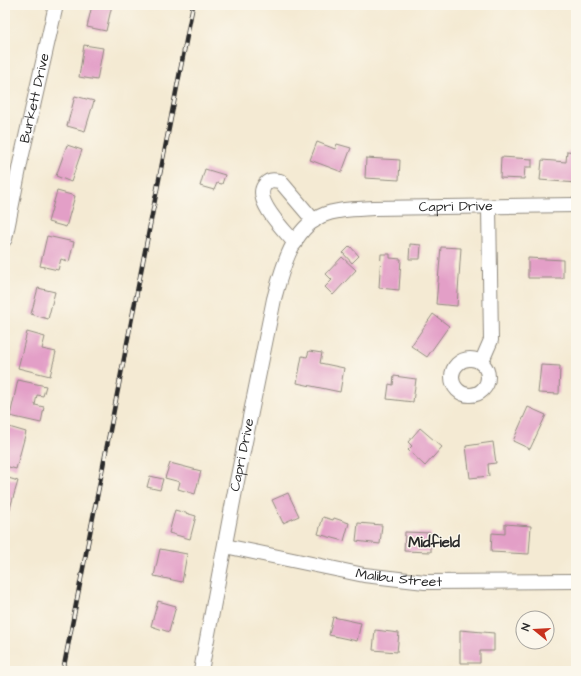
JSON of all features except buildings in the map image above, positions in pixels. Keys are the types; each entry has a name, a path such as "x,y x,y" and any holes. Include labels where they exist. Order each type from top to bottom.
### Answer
{"street":[{"name":"Burkett Drive","path":"5,239 21,159 56,5"},
{"path":"295,243 263,202 261,194 266,182 273,180 280,181 314,221"},
{"name":"Capri Drive","path":"201,671 274,299 289,253 303,231 322,216 334,212 373,208 576,205"},
{"path":"481,363 491,340 489,207"},
{"name":"Malibu Street","path":"225,546 364,575 425,582 576,581"}],"railway":[{"path":"63,671 193,5"}],"district":[{"name":"Midfield","path":"434,542"}]}
